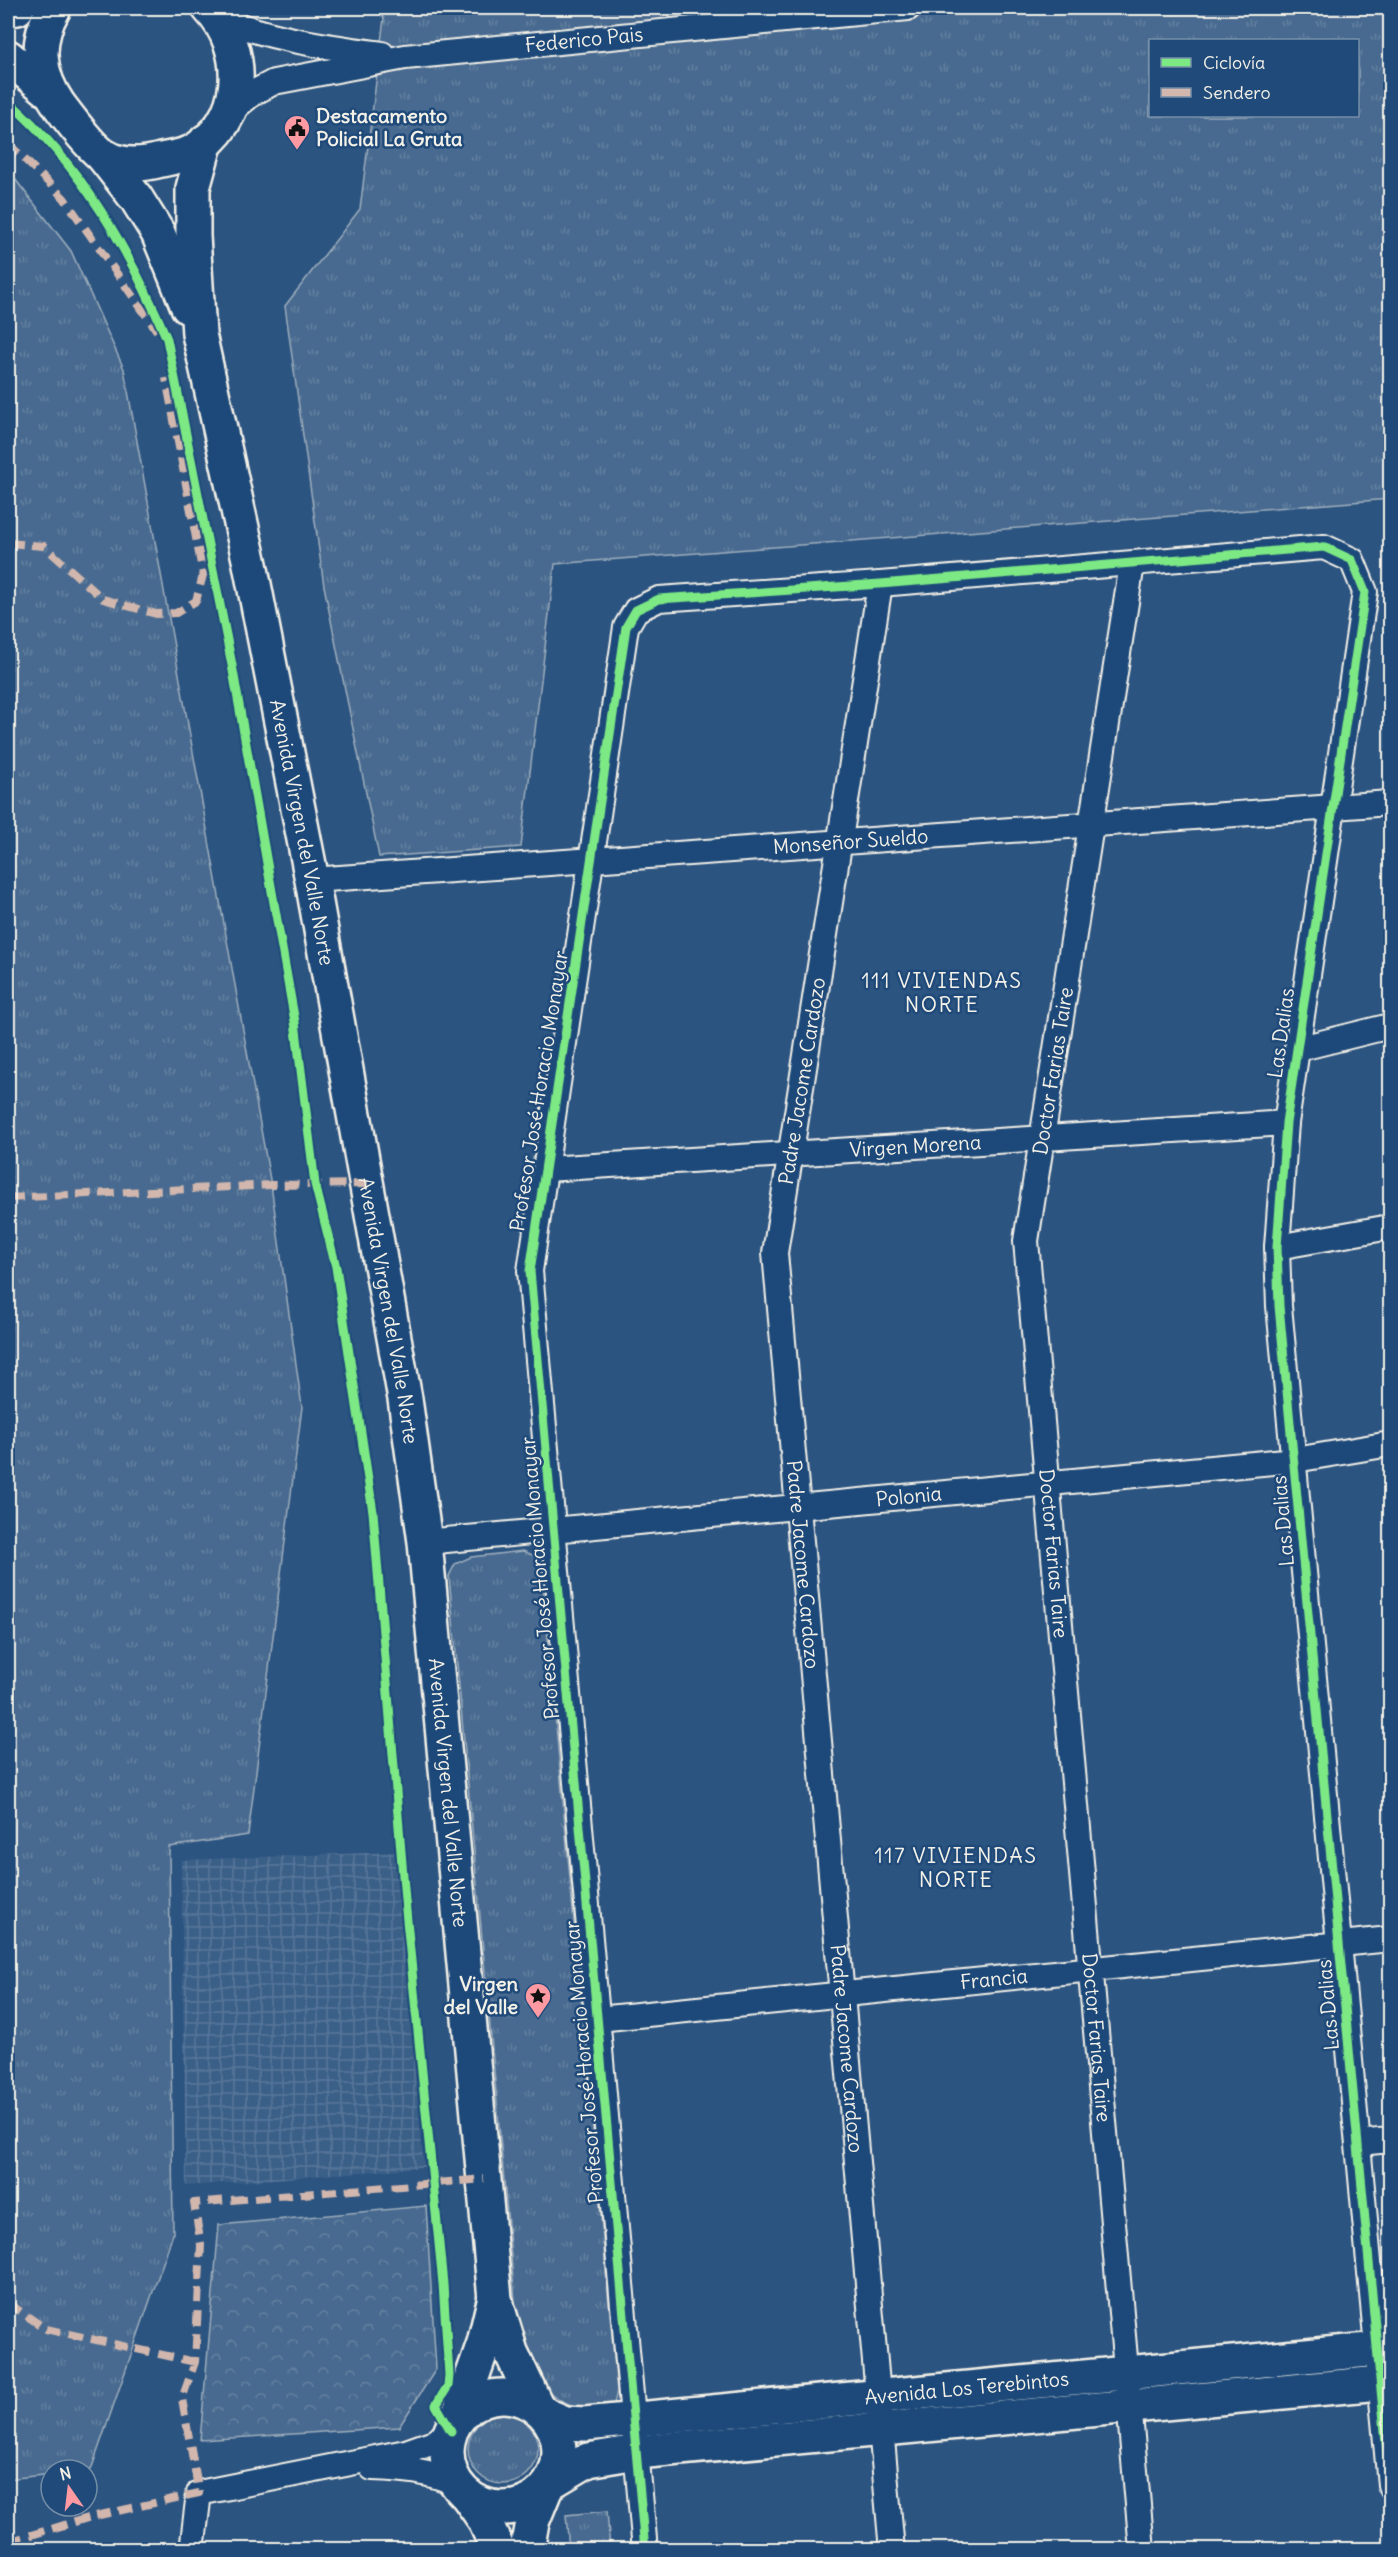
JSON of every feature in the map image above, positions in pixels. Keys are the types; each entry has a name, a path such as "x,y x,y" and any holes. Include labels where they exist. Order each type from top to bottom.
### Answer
{"main road":[{"path":"8,9 17,8"},
{"path":"49,91 41,68 40,49 42,34 54,8"},
{"path":"103,156 120,163 138,164 191,153 222,127 232,110 237,72 231,43 215,14"},
{"path":"8,57 49,91"},
{"name":"Avenida Virgen del Valle Norte","path":"49,91 136,198 158,233 199,334"},
{"name":"Avenida Virgen del Valle Norte","path":"206,141 193,188 193,236 199,334 250,564 312,880 388,1297 425,1542 495,2299 511,2352 541,2411"},
{"name":"Avenida Virgen del Valle Norte","path":"453,2427 470,2388 495,2299"},
{"name":"Avenida Los Terebintos","path":"541,2411 565,2423 585,2424 1384,2349"},
{"name":"Avenida Los Terebintos","path":"548,2486 588,2460 637,2452 1386,2382"},
{"path":"498,2550 484,2519 462,2490 447,2458 453,2427 468,2409 484,2400 502,2396 520,2399 541,2411 555,2430 559,2448 558,2466 532,2522 527,2550"},
{"path":"462,2490 482,2504 499,2508 516,2507 532,2500 548,2486"}],"street":[{"name":"Federico Pais","path":"232,110 253,93 274,82 405,57 908,8"},
{"name":"Federico Pais","path":"215,14 260,34 298,42 405,57"},
{"name":"Las Dalias","path":"1132,564 1324,547 1352,560 1365,592 1286,1123 1277,1247 1279,1306 1359,2143 1384,2349 1390,2485"},
{"path":"880,584 1132,564"},
{"name":"Doctor Farias Taire","path":"1132,564 1026,1241 1142,2550"},
{"name":"Profesor José Horacio Monayar","path":"645,2550 530,1271 626,627 636,610 659,599 880,584"},
{"name":"Padre Jacome Cardozo","path":"880,584 775,1253 892,2550"},
{"name":"Monseñor Sueldo","path":"312,880 1390,803"},
{"path":"1297,1049 1390,1026"},
{"name":"Virgen Morena","path":"546,1169 1286,1123"},
{"path":"1277,1247 1390,1227"},
{"name":"Polonia","path":"425,1542 1295,1460 1390,1444"},
{"name":"Francia","path":"598,2019 1390,1940"},
{"path":"1359,2143 1390,2140"},
{"path":"192,2550 199,2493 406,2452 434,2442 453,2427"},
{"path":"328,2468 418,2470 438,2475 462,2490"}],"shaded area":[{"path":"394,1852 424,2167 186,2186 181,1860"}],"green space":[{"path":"375,8 1390,8 1390,499 555,564 521,847 379,857 324,586 285,306 360,209 384,18"},
{"path":"8,170 71,251 124,369 271,1185 302,1407 248,1835 169,1847 173,2234 95,2458 39,2458 39,2475 8,2479"},
{"path":"523,1551 535,1556 542,1573 617,2391 614,2404 593,2410 561,2400 543,2386 530,2368 518,2334 449,1576 455,1564 471,1557"},
{"path":"426,2206 436,2369 399,2427 200,2440 219,2225"},
{"path":"510,2414 523,2420 532,2429 536,2435 538,2449 536,2463 528,2474 517,2482 496,2484 478,2474 470,2463 468,2442 478,2424 489,2416"},
{"path":"607,2511 610,2549 569,2549 566,2515"}],"marked path":[{"path":"8,143 64,198 157,331"},
{"path":"8,543 44,546 103,599 156,614 176,613 196,601 203,575 166,378"},
{"path":"8,1198 271,1185 368,1184"},
{"path":"8,2542 91,2517 199,2493 182,2399 195,2362 201,2245 194,2203 484,2179"},
{"path":"8,2303 46,2329 195,2362"}],"cycle path":[{"path":"8,101 58,153 101,211 136,273 167,339 232,665 295,1022 315,1184 336,1267 373,1512 405,1900 443,2284 449,2375 448,2386 436,2405 451,2431"},
{"path":"645,2550 530,1271 626,627 636,610 659,599 880,584 1324,547 1352,560 1365,592 1286,1123 1277,1247 1279,1306 1390,2485"}],"place":[{"name":"Destacamento Policial La Gruta","path":"297,151"},
{"name":"Virgen del Valle","path":"538,2019"}],"district":[{"name":"111 VIVIENDAS NORTE","path":"942,993"},
{"name":"117 VIVIENDAS NORTE","path":"956,1868"}]}
